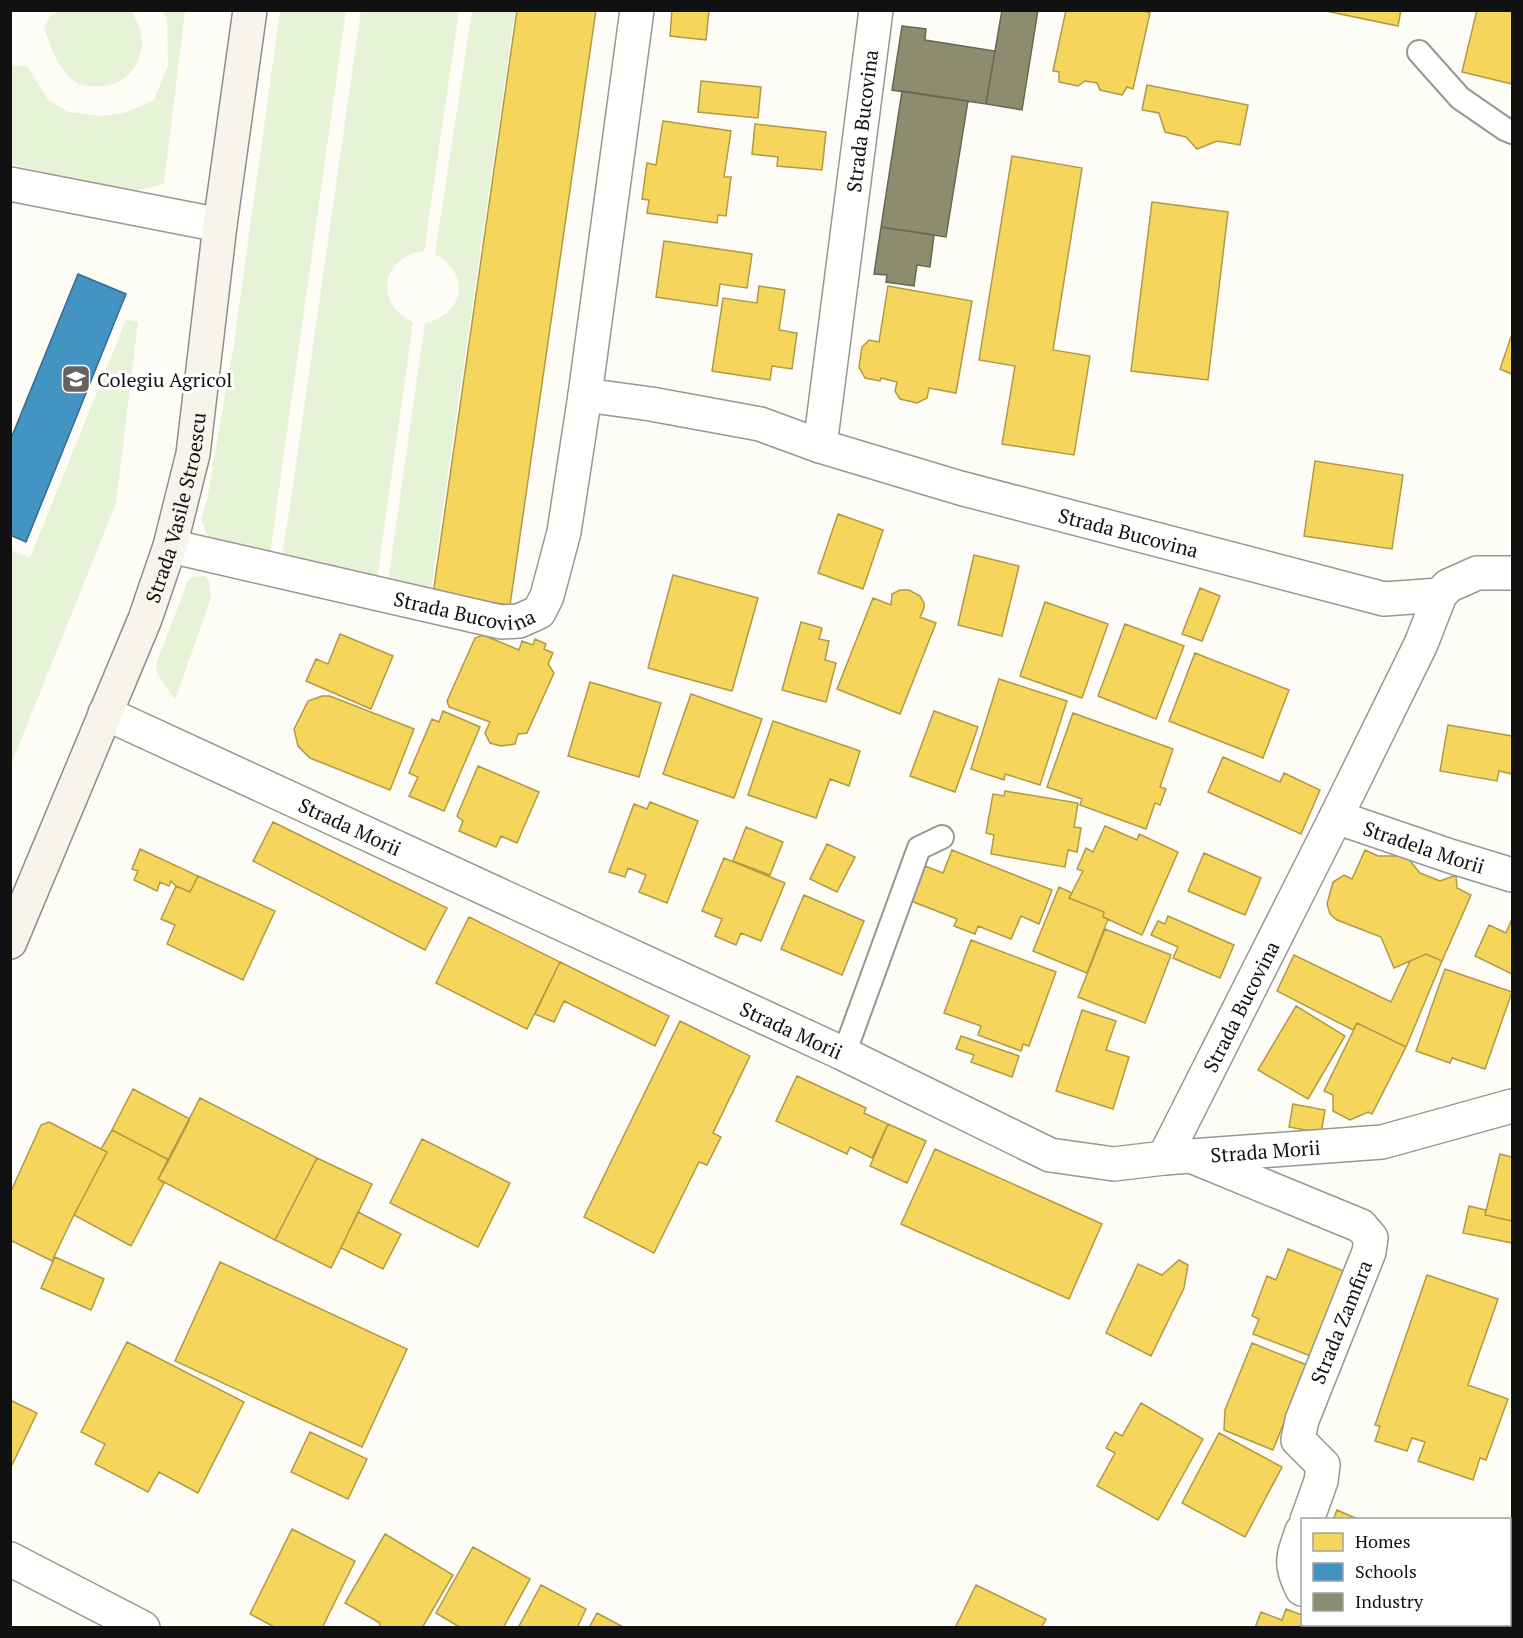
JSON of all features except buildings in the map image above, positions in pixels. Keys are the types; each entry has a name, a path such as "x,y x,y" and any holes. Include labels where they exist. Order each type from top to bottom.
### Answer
{"main road":[{"name":"Strada Vasile Stroescu","path":"10,942 145,619 170,546 192,454 220,225 250,10"}],"street":[{"name":"Strada Bucovina","path":"170,546 501,622 519,621 539,612 547,597 564,532 637,10"},
{"name":"Strada Bucovina","path":"820,446 876,10"},
{"path":"10,184 220,225"},
{"name":"Strada Bucovina","path":"585,394 760,424 820,446 960,488 1384,599 1440,596 1421,644 1336,817 1177,1157"},
{"path":"1440,596 1448,586 1478,573 1512,573"},
{"name":"Strada Morii","path":"105,713 844,1054 1050,1155 1114,1164 1177,1157 1383,1142 1512,1106"},
{"name":"Stradela Morii","path":"1336,817 1512,875"},
{"name":"Strada Zamfira","path":"1177,1157 1361,1226 1371,1238 1369,1252 1302,1420 1298,1440 1323,1465 1321,1481 1308,1518"},
{"path":"1301,1534 1294,1554 1294,1572 1301,1587"},
{"path":"10,1558 143,1628"}],"lane":[{"path":"1419,52 1460,98 1512,132"},
{"path":"844,1054 919,848 942,837"}],"green space":[{"path":"59,11 131,11 142,37 139,57 132,71 120,81 104,86 83,85 70,78 56,58 44,27 50,17"},
{"path":"163,11 185,11 164,184 128,193 11,164 11,66 27,66 49,101 69,112 101,116 125,113 154,100 168,65 167,19"},
{"path":"280,11 346,11 270,554 209,538 201,520 207,500 234,343"},
{"path":"361,11 459,11 424,251 410,255 399,262 391,271 387,282 392,304 400,314 413,322 377,580 282,555"},
{"path":"472,11 515,11 431,590 388,582 425,323 448,311 458,293 458,282 454,272 447,262 435,254"},
{"path":"126,320 138,322 116,503 11,765 11,550 30,558"},
{"path":"204,576 209,581 211,598 175,700 158,675 156,664 188,581 192,577"}],"place":[{"name":"Colegiu Agricol","path":"76,379"}]}
